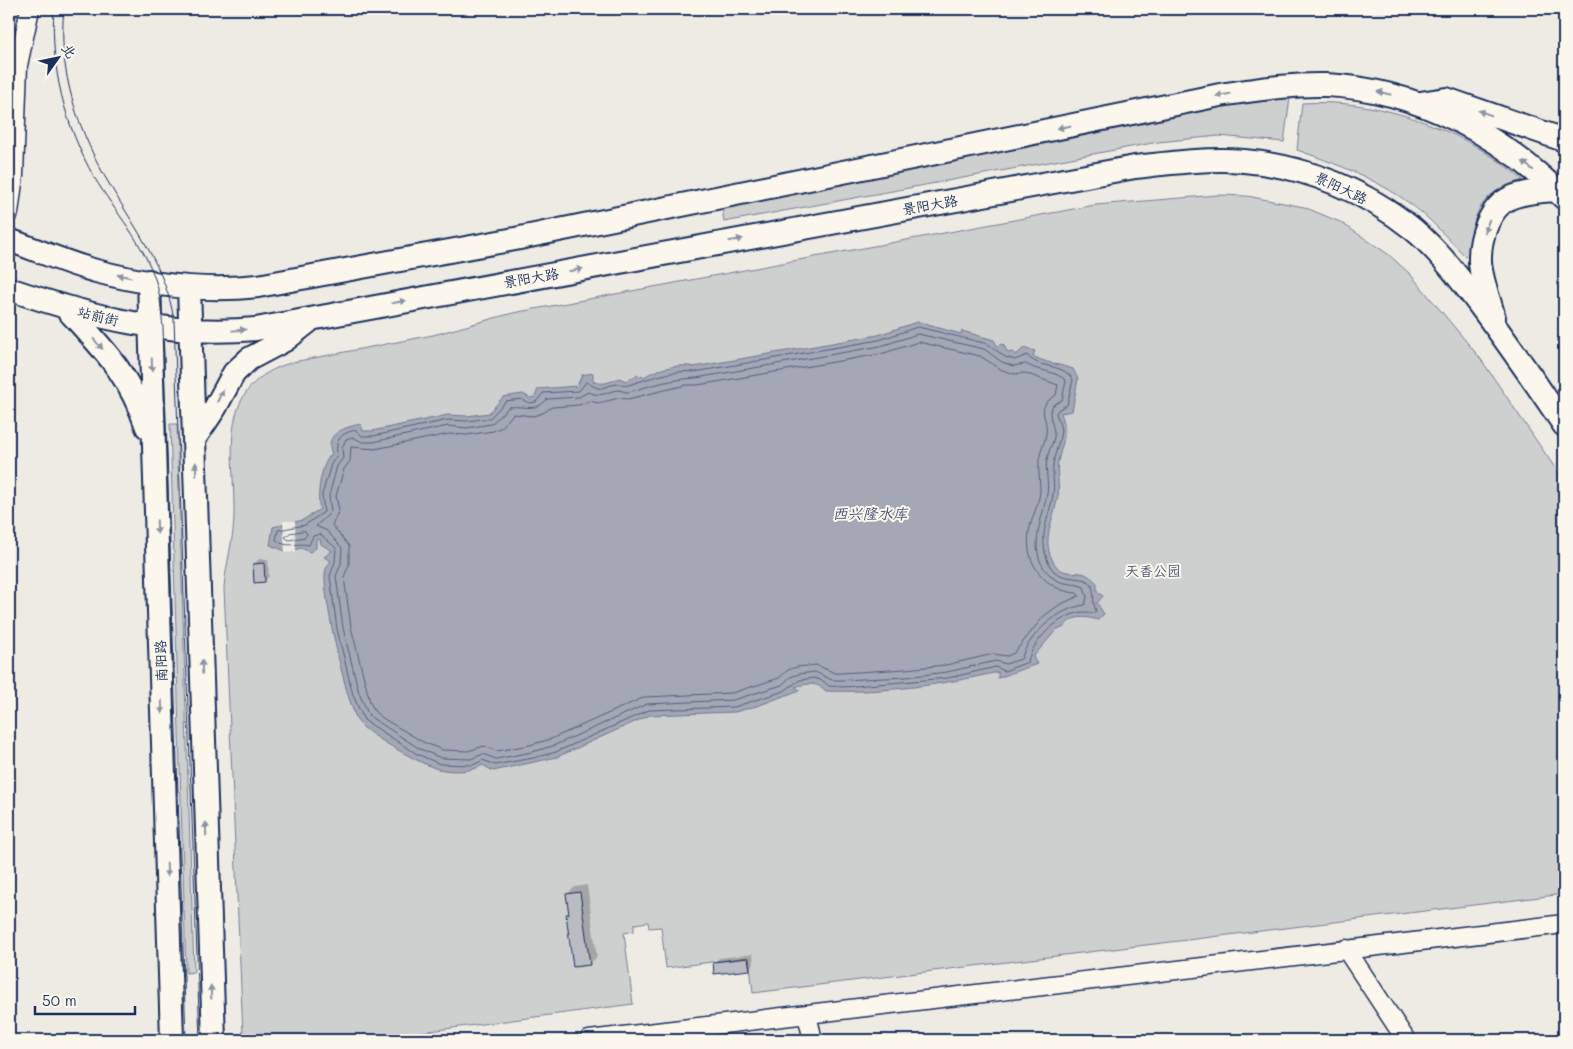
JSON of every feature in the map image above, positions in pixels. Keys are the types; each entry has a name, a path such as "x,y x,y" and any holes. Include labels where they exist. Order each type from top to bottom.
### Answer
{"main road":[{"path":"9,240 96,271 189,288 228,289 300,279 515,239 1220,95 1266,88 1326,85 1382,92 1420,103 1497,143 1519,158 1560,194"},
{"path":"1420,103 1446,99 1564,140"},
{"name":"景阳大路","path":"191,331 256,329 1135,167 1220,160 1264,163 1307,172 1336,183 1382,208 1414,231 1432,248 1497,328 1564,425"},
{"path":"1497,328 1479,258 1490,218 1498,206 1510,198 1528,193 1560,194"},
{"name":"南阳路","path":"149,281 172,1040"},
{"name":"站前街","path":"9,288 66,308 99,317 191,331"},
{"path":"189,288 214,1040"},
{"path":"66,308 122,372 137,400 154,449"},
{"path":"195,438 215,408 234,373 249,359 285,340 312,319"}],"street":[{"path":"9,213 14,175 18,65 30,9"},
{"path":"589,1040 1564,924"},
{"path":"1346,949 1406,1040"},
{"path":"807,1015 813,1040"}],"green space":[{"path":"9,9 22,9 9,123"},
{"path":"1290,98 1284,142 1219,136 1158,142 724,222 722,208 1201,109"},
{"path":"1302,103 1362,106 1420,120 1475,146 1523,180 1499,190 1482,204 1474,225 1472,237 1473,250 1466,257 1431,221 1401,198 1351,171 1297,150"},
{"name":"天香公园","path":"1218,195 1247,196 1304,207 1340,222 1388,254 1411,275 1480,358 1564,481 1564,894 753,993 749,957 666,968 661,927 649,928 648,922 634,924 634,931 624,933 633,1004 362,1040 248,1040 243,1035 224,587 234,524 232,445 234,423 240,404 251,387 268,373 293,362 433,335 513,313 1095,205"},
{"path":"170,424 177,424 194,972 186,973"}],"water":[{"name":"西兴隆水库","path":"917,322 961,334 962,331 994,340 997,346 1003,344 1008,353 1012,352 1016,355 1024,348 1035,351 1033,356 1037,358 1073,369 1078,379 1072,411 1061,413 1065,433 1058,466 1058,496 1049,530 1048,546 1050,555 1057,567 1066,572 1085,574 1097,583 1097,591 1103,596 1097,603 1104,614 1098,620 1083,617 1074,619 1063,628 1057,629 1033,657 1037,664 998,678 998,672 955,681 869,691 826,691 812,684 804,685 795,687 800,690 735,712 650,715 557,757 493,771 483,765 462,771 438,769 396,749 373,735 359,723 348,696 342,674 325,587 325,573 331,561 324,557 332,551 321,544 320,539 316,540 316,548 310,552 301,548 288,552 270,545 273,527 303,520 320,509 320,480 325,464 332,454 331,441 338,432 361,424 363,431 372,431 448,415 467,416 489,413 503,397 523,394 530,398 535,397 538,389 577,386 582,375 593,373 593,381 600,383 619,378 626,381 638,375 644,377 668,367 694,367 878,335"}],"pier":[{"path":"283,521 295,521 296,552 285,553"}],"building":[{"path":"264,563 265,582 254,583 253,564"},
{"path":"580,892 590,965 573,967 566,914 569,914 566,894"},
{"path":"748,958 750,970 714,974 713,962"}],"tram line":[{"path":"54,9 54,53 57,74 75,137 94,177 144,254 158,287 160,299 163,327 186,1040"},
{"path":"64,9 64,56 67,79 80,124 100,167 157,267 170,301 174,320 200,1040"}]}
